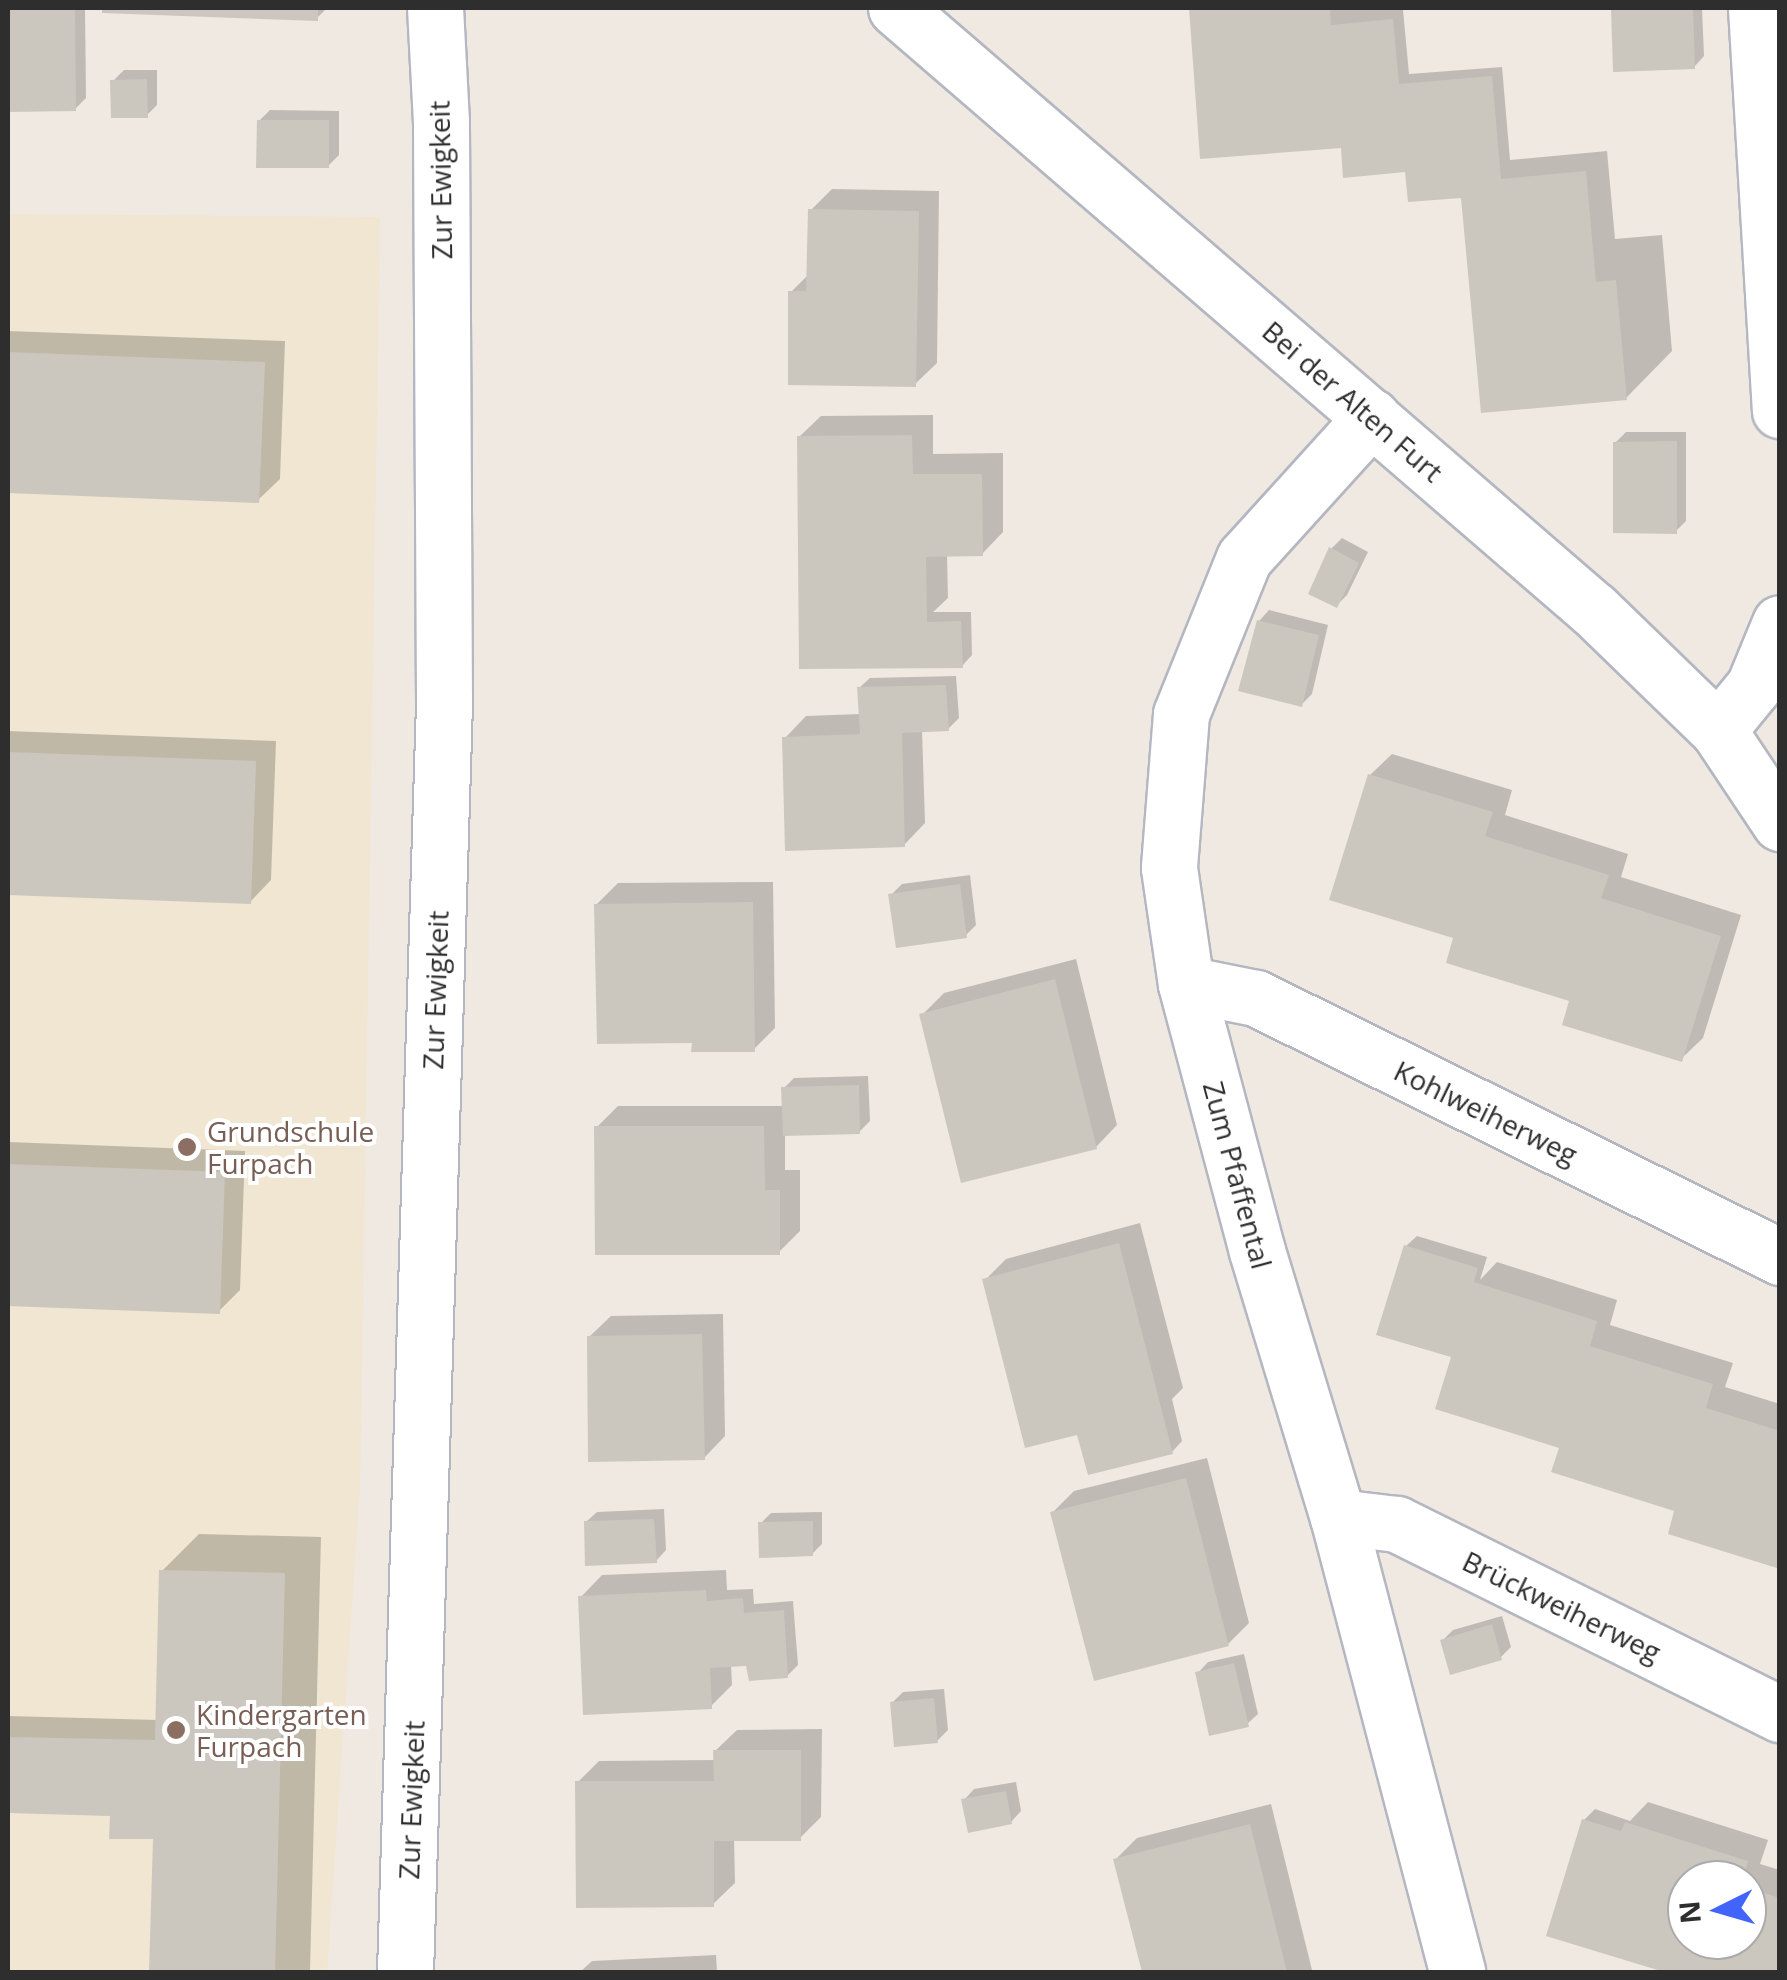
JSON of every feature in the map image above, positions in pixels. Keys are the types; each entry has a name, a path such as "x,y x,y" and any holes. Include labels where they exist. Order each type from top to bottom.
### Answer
{"street":[{"name":"Zur Ewigkeit","path":"406,1972 444,700 441,122 435,8"},
{"name":"Bei der Alten Furt","path":"896,8 1594,610 1718,730 1780,823"},
{"path":"1756,8 1780,410"},
{"name":"Zum Pfaffental","path":"1372,417 1244,558 1180,714 1170,868 1186,984 1258,1250 1338,1517 1457,1972"},
{"path":"1718,730 1754,686 1780,622"},
{"name":"Kohlweiherweg","path":"1186,984 1256,998 1780,1257"},
{"name":"Brückweiherweg","path":"1338,1517 1397,1524 1780,1714"}],"shaded area":[{"name":"Grundschule Furpach","path":"8,214 380,217 360,1487 327,1972 8,1972"}],"building":[{"path":"8,8 75,8 76,111 8,112"},
{"path":"102,8 318,8 318,21 102,13"},
{"path":"1189,8 1330,8 1331,25 1393,19 1399,84 1492,76 1501,179 1586,171 1596,282 1616,280 1627,400 1481,413 1461,198 1408,202 1405,172 1343,178 1341,148 1200,159"},
{"path":"1611,8 1693,8 1695,69 1613,72"},
{"path":"147,79 148,118 111,118 110,80"},
{"path":"257,120 329,120 329,168 256,168"},
{"path":"808,209 919,211 916,387 788,385 788,291 806,291"},
{"path":"8,352 265,362 259,503 8,493"},
{"path":"912,435 913,474 982,474 983,556 926,557 927,622 961,621 963,668 799,669 797,436"},
{"path":"1677,441 1677,534 1613,533 1613,442"},
{"path":"1329,547 1359,563 1337,608 1308,594"},
{"path":"1257,620 1319,635 1302,707 1238,691"},
{"path":"946,685 949,731 902,733 905,847 785,851 782,737 860,734 857,687"},
{"path":"8,752 256,761 251,904 8,895"},
{"path":"1368,774 1493,812 1485,836 1609,875 1601,898 1721,936 1682,1062 1562,1025 1569,1001 1446,963 1453,938 1329,900"},
{"path":"960,884 967,938 896,948 888,894"},
{"path":"753,902 755,1052 691,1052 692,1043 597,1044 594,904"},
{"path":"1055,979 1097,1149 961,1183 919,1014"},
{"path":"859,1085 860,1134 783,1136 781,1087"},
{"path":"594,1126 764,1126 765,1190 780,1190 780,1255 595,1255"},
{"path":"8,1164 225,1172 220,1314 8,1306"},
{"path":"1119,1243 1173,1454 1088,1475 1077,1435 1025,1448 982,1279"},
{"path":"1404,1245 1478,1268 1474,1282 1597,1321 1590,1346 1713,1384 1706,1408 1780,1431 1780,1569 1668,1534 1674,1511 1551,1472 1559,1448 1435,1409 1451,1357 1376,1335"},
{"path":"702,1334 705,1460 588,1462 587,1336"},
{"path":"1186,1478 1229,1646 1094,1681 1050,1512"},
{"path":"654,1519 657,1563 585,1566 584,1521"},
{"path":"813,1521 813,1556 759,1558 758,1522"},
{"path":"159,1570 285,1573 275,1972 149,1972 153,1839 109,1839 110,1816 8,1813 8,1737 155,1740"},
{"path":"706,1590 707,1601 743,1598 744,1613 784,1610 788,1678 749,1681 746,1666 710,1668 712,1709 583,1715 578,1596"},
{"path":"1492,1624 1502,1660 1450,1675 1440,1640"},
{"path":"1234,1663 1249,1727 1209,1736 1195,1672"},
{"path":"934,1698 938,1743 894,1747 890,1702"},
{"path":"713,1750 801,1750 801,1841 714,1841 714,1907 576,1908 575,1781 714,1781"},
{"path":"1006,1791 1012,1824 968,1833 961,1799"},
{"path":"1582,1819 1621,1831 1625,1822 1745,1860 1667,1860 1667,1960 1767,1960 1767,1894 1780,1898 1780,1972 1664,1972 1546,1936"},
{"path":"1250,1824 1287,1972 1142,1972 1113,1859"}],"place":[{"name":"Grundschule Furpach","path":"187,1147"},
{"name":"Kindergarten Furpach","path":"176,1730"}]}
